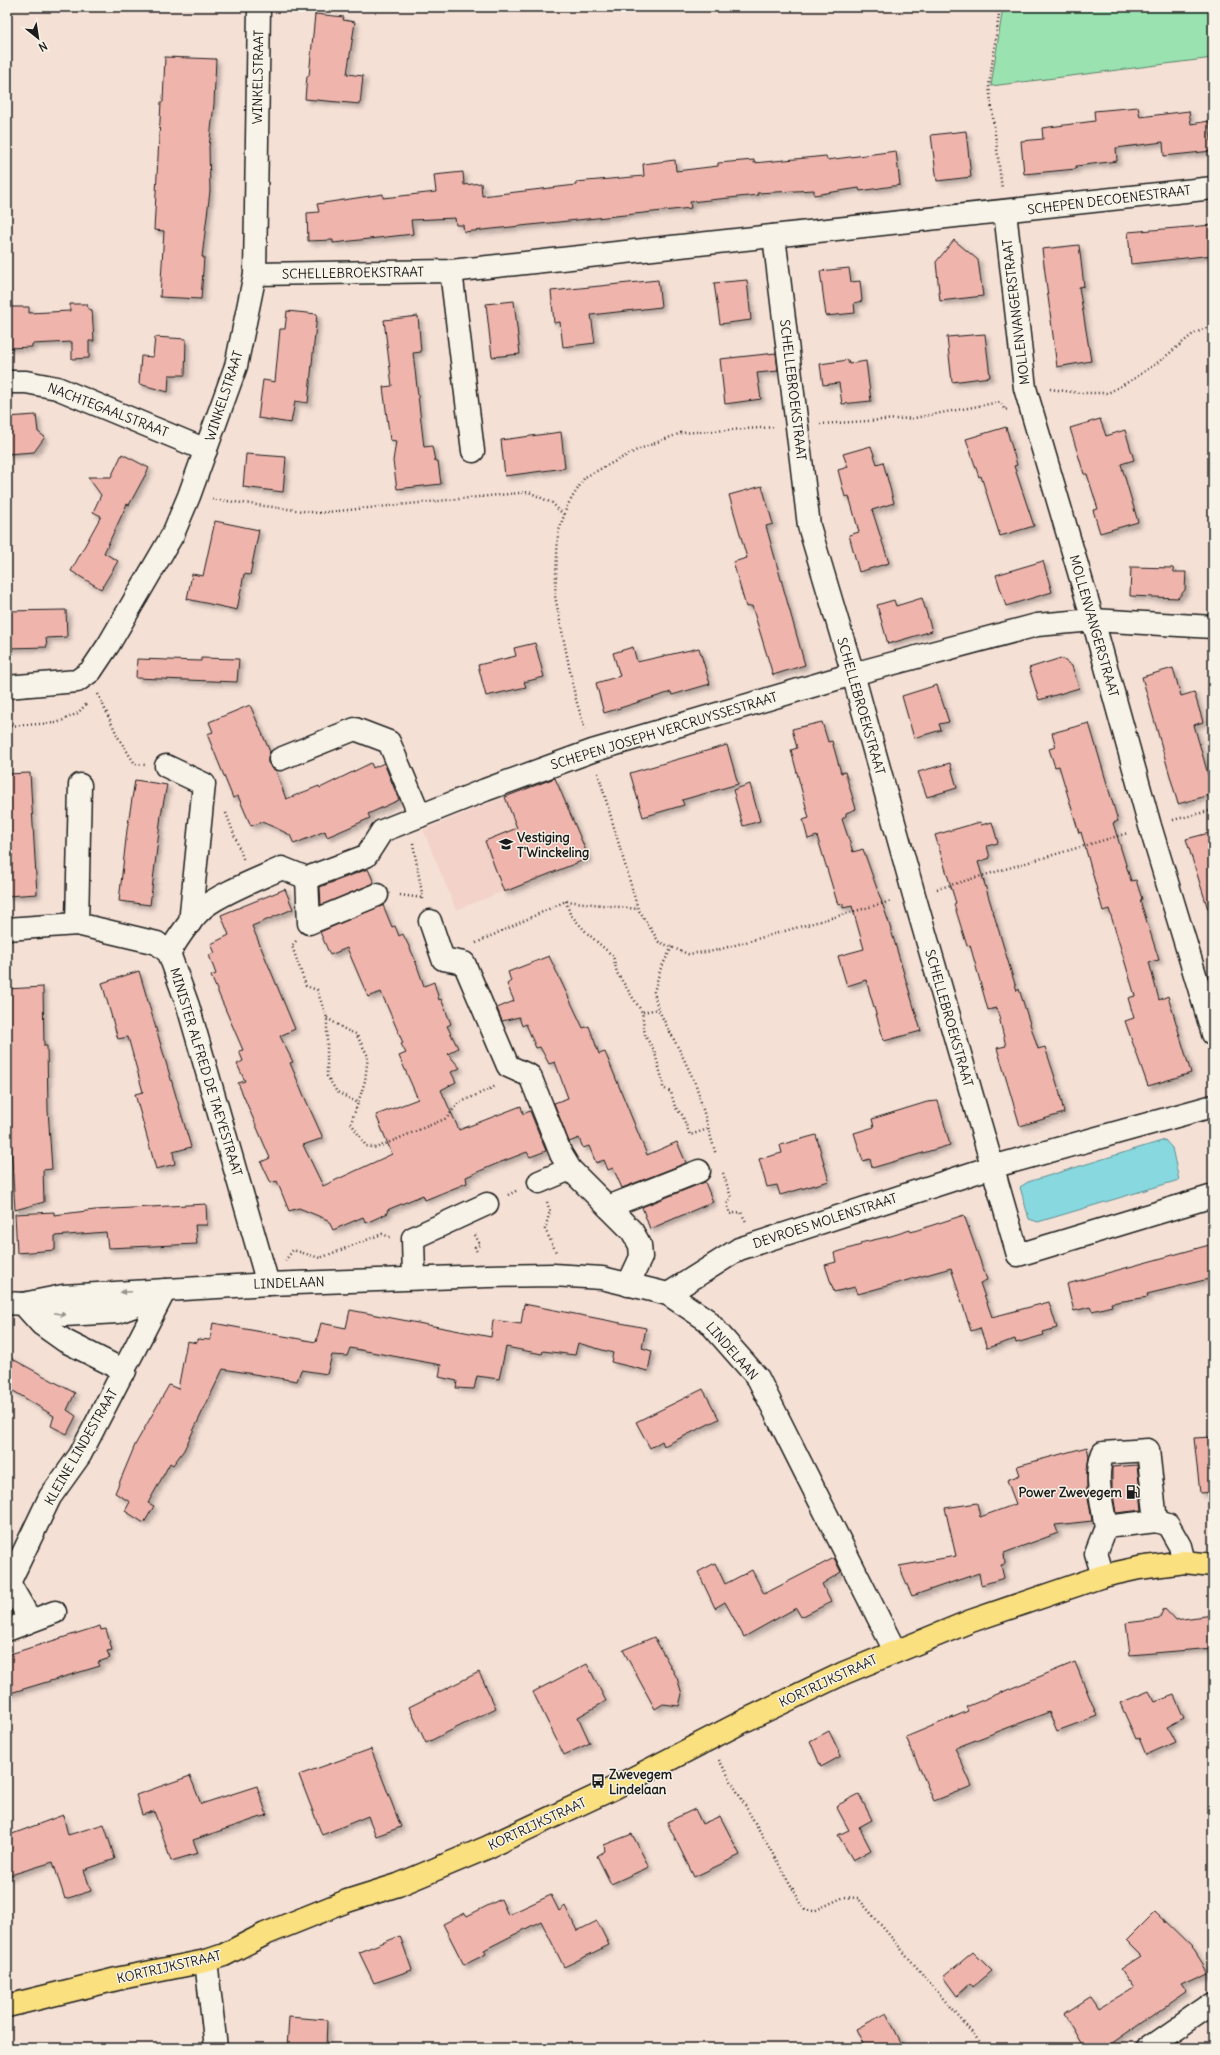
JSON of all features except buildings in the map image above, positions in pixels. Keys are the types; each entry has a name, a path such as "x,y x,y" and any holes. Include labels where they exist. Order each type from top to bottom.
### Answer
{"main road":[{"name":"KORTRIJKSTRAAT","path":"7,2006 121,1978 206,1961 347,1901 398,1885 486,1848 607,1791 837,1676 971,1621 1103,1576 1139,1568 1184,1562 1213,1565"}],"street":[{"name":"WINKELSTRAAT","path":"7,687 77,681 91,671 109,644 172,534 189,496 236,366 255,274 259,7"},
{"name":"SCHEPEN DECOENESTRAAT","path":"1005,212 1213,188"},
{"name":"SCHELLEBROEKSTRAAT","path":"255,274 450,271 1005,212"},
{"name":"MOLLENVANGERSTRAAT","path":"1005,212 1025,388 1093,620 1150,826 1213,1034"},
{"name":"SCHELLEBROEKSTRAAT","path":"774,236 809,526 853,674 914,895 992,1167"},
{"path":"450,271 473,451"},
{"name":"NACHTEGAALSTRAAT","path":"7,382 26,382 57,388 206,450"},
{"name":"SCHEPEN JOSEPH VERCRUYSSESTRAAT","path":"307,878 366,856 382,831 592,751 853,674 1037,625 1093,620 1213,627"},
{"path":"280,759 355,729 389,742 414,818"},
{"path":"166,766 204,784 190,923"},
{"path":"77,924 80,785"},
{"path":"169,953 181,934 203,908 282,868 307,878 309,923 377,896"},
{"path":"430,921 443,959 464,963 508,1066 530,1076 561,1154 570,1169 632,1231 640,1246 641,1258 628,1285"},
{"name":"MINISTER ALFRED DE TAEYESTRAAT","path":"7,929 77,924 157,942 169,953 188,1006 268,1284"},
{"name":"DEVROES MOLENSTRAAT","path":"668,1294 739,1249 755,1243 992,1167 1213,1106"},
{"path":"992,1167 1018,1255 1213,1196"},
{"path":"539,1182 570,1169"},
{"path":"608,1207 699,1171"},
{"path":"414,1278 407,1240 487,1204"},
{"name":"LINDELAAN","path":"15,1303 64,1315 118,1312 143,1303 165,1290 268,1284 487,1276 568,1276 602,1278 668,1294 707,1320 758,1378 895,1651"},
{"name":"KLEINE LINDESTRAAT","path":"16,1626 24,1609 8,1585 50,1497 80,1455 125,1371 165,1290"},
{"name":"LINDELAAN","path":"15,1303 65,1341 125,1371"},
{"path":"1103,1576 1096,1553 1106,1527 1099,1480 1099,1464 1103,1453 1148,1450 1156,1521"},
{"path":"1106,1527 1156,1521 1168,1525 1180,1546 1184,1562"},
{"name":"KLEINE LINDESTRAAT","path":"16,1626 55,1612"},
{"path":"206,1961 216,2048"},
{"path":"1148,2048 1213,2003"}],"path":[{"path":"1000,7 989,86 1005,212"},
{"path":"189,496 318,513 529,492 552,503 564,515"},
{"path":"92,697 97,691 118,737 135,764 166,766"},
{"path":"7,726 57,723 78,713 88,702"},
{"path":"204,784 218,794 252,882"},
{"path":"414,818 425,911 430,921"},
{"path":"443,959 566,901 638,909"},
{"path":"566,901 570,914 587,933 613,956 617,973 642,1012 645,1036 654,1050 663,1082 663,1088 671,1092 675,1106 682,1115 690,1135 708,1129"},
{"path":"309,923 292,946 306,986 317,990 327,1018 327,1076 337,1092 358,1103"},
{"path":"672,947 660,970 654,992 658,1009 696,1085 719,1162"},
{"path":"642,1012 658,1009"},
{"path":"327,1018 346,1030 356,1034 368,1056 365,1081 352,1123 366,1146 376,1148 447,1118 457,1104 524,1074"},
{"path":"721,1169 731,1197 727,1204 730,1214 741,1212 755,1243"},
{"path":"487,1204 539,1182 550,1211 545,1230 568,1276"},
{"path":"465,1214 480,1245 475,1248 487,1276"},
{"path":"268,1284 293,1250 320,1258 382,1234 407,1240"},
{"path":"707,1740 805,1910 814,1911 844,1897 858,1898 985,2048"}],"shaded area":[{"name":"Vestiging T'Winckeling","path":"554,777 589,858 456,910 423,830"}],"green space":[{"path":"1003,7 1213,7 1213,58 991,86"}],"water":[{"path":"1165,1140 1172,1148 1179,1180 1038,1222 1029,1219 1020,1187 1028,1182"}],"place":[{"name":"Vestiging T'Winckeling","path":"506,844"},
{"name":"Power Zwevegem","path":"1133,1492"},
{"name":"Zwevegem Lindelaan","path":"598,1781"}]}
